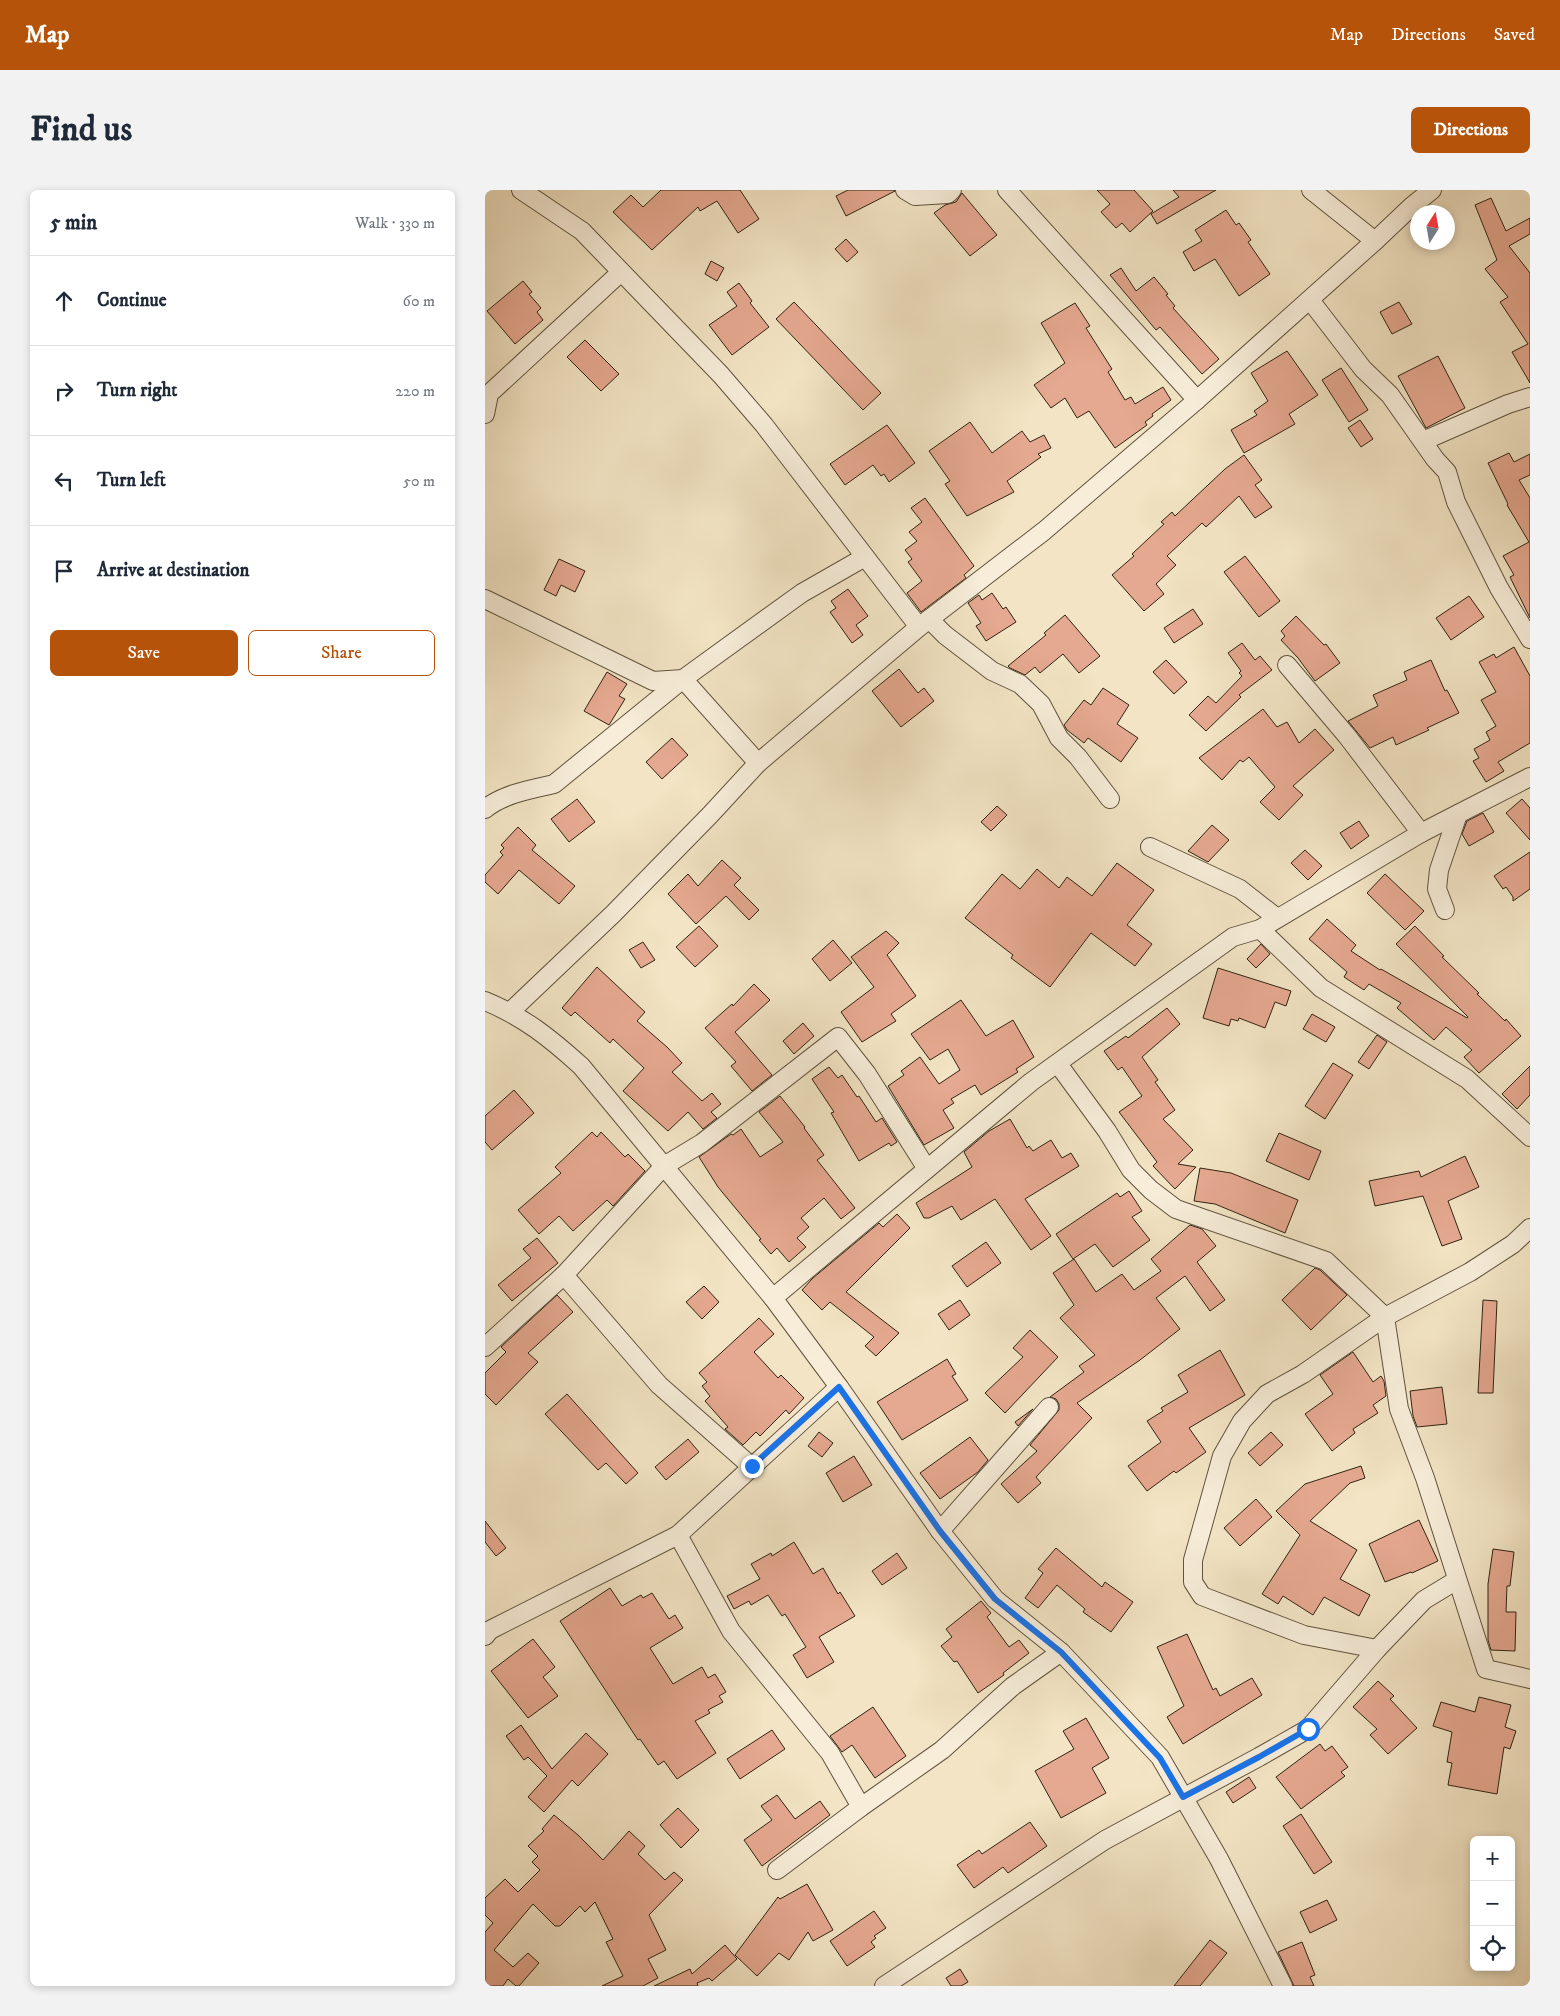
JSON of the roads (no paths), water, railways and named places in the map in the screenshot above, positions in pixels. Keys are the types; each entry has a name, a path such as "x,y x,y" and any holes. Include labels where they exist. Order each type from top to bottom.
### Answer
{"street":[{"path":"521,190 582,231 721,375 764,425 865,558 924,623 992,671 1020,684 1041,704 1059,738 1079,757 1110,799"},
{"path":"905,190 915,196 948,194 951,190"},
{"path":"1007,190 1197,400"},
{"path":"1311,190 1375,242"},
{"path":"511,1011 613,914 758,763 924,623 1044,531 1197,400 1432,190"},
{"path":"485,414 487,395 621,272"},
{"path":"1310,300 1363,369 1390,395 1435,459 1447,472 1456,502 1499,588 1530,639"},
{"path":"1423,441 1509,404 1530,397"},
{"path":"485,809 493,802 554,784 683,679 803,593 865,558"},
{"path":"485,598 653,681 683,679"},
{"path":"1287,665 1347,736 1421,833"},
{"path":"683,679 758,763"},
{"path":"773,1298 1031,1082 1233,937 1260,929 1421,833 1530,776"},
{"path":"1445,910 1437,889 1439,870 1458,814"},
{"path":"1150,848 1240,889 1277,918"},
{"path":"1260,929 1321,988 1467,1079 1530,1137"},
{"path":"485,1000 511,1011 550,1038 581,1066 773,1298 839,1387 940,1531 995,1599 1061,1652 1160,1758 1219,1859 1283,1986"},
{"path":"485,1347 564,1276 664,1166 709,1138 838,1037 867,1074 927,1169"},
{"path":"1058,1064 1107,1131 1131,1170 1151,1190 1176,1209 1326,1261 1385,1317 1399,1409 1425,1478 1486,1669 1530,1679"},
{"path":"1377,1649 1305,1635 1202,1596 1193,1582 1193,1560 1222,1456 1242,1421 1267,1394 1303,1374 1385,1317 1470,1272 1513,1244 1530,1228"},
{"path":"564,1276 659,1385 752,1466"},
{"path":"485,1636 490,1630 678,1535 839,1387"},
{"path":"940,1531 1049,1407"},
{"path":"678,1535 731,1631 830,1753 861,1807"},
{"path":"884,1986 1105,1840 1308,1729 1377,1649 1424,1600 1457,1580"},
{"path":"777,1870 941,1750 1013,1686 1061,1652"}]}
